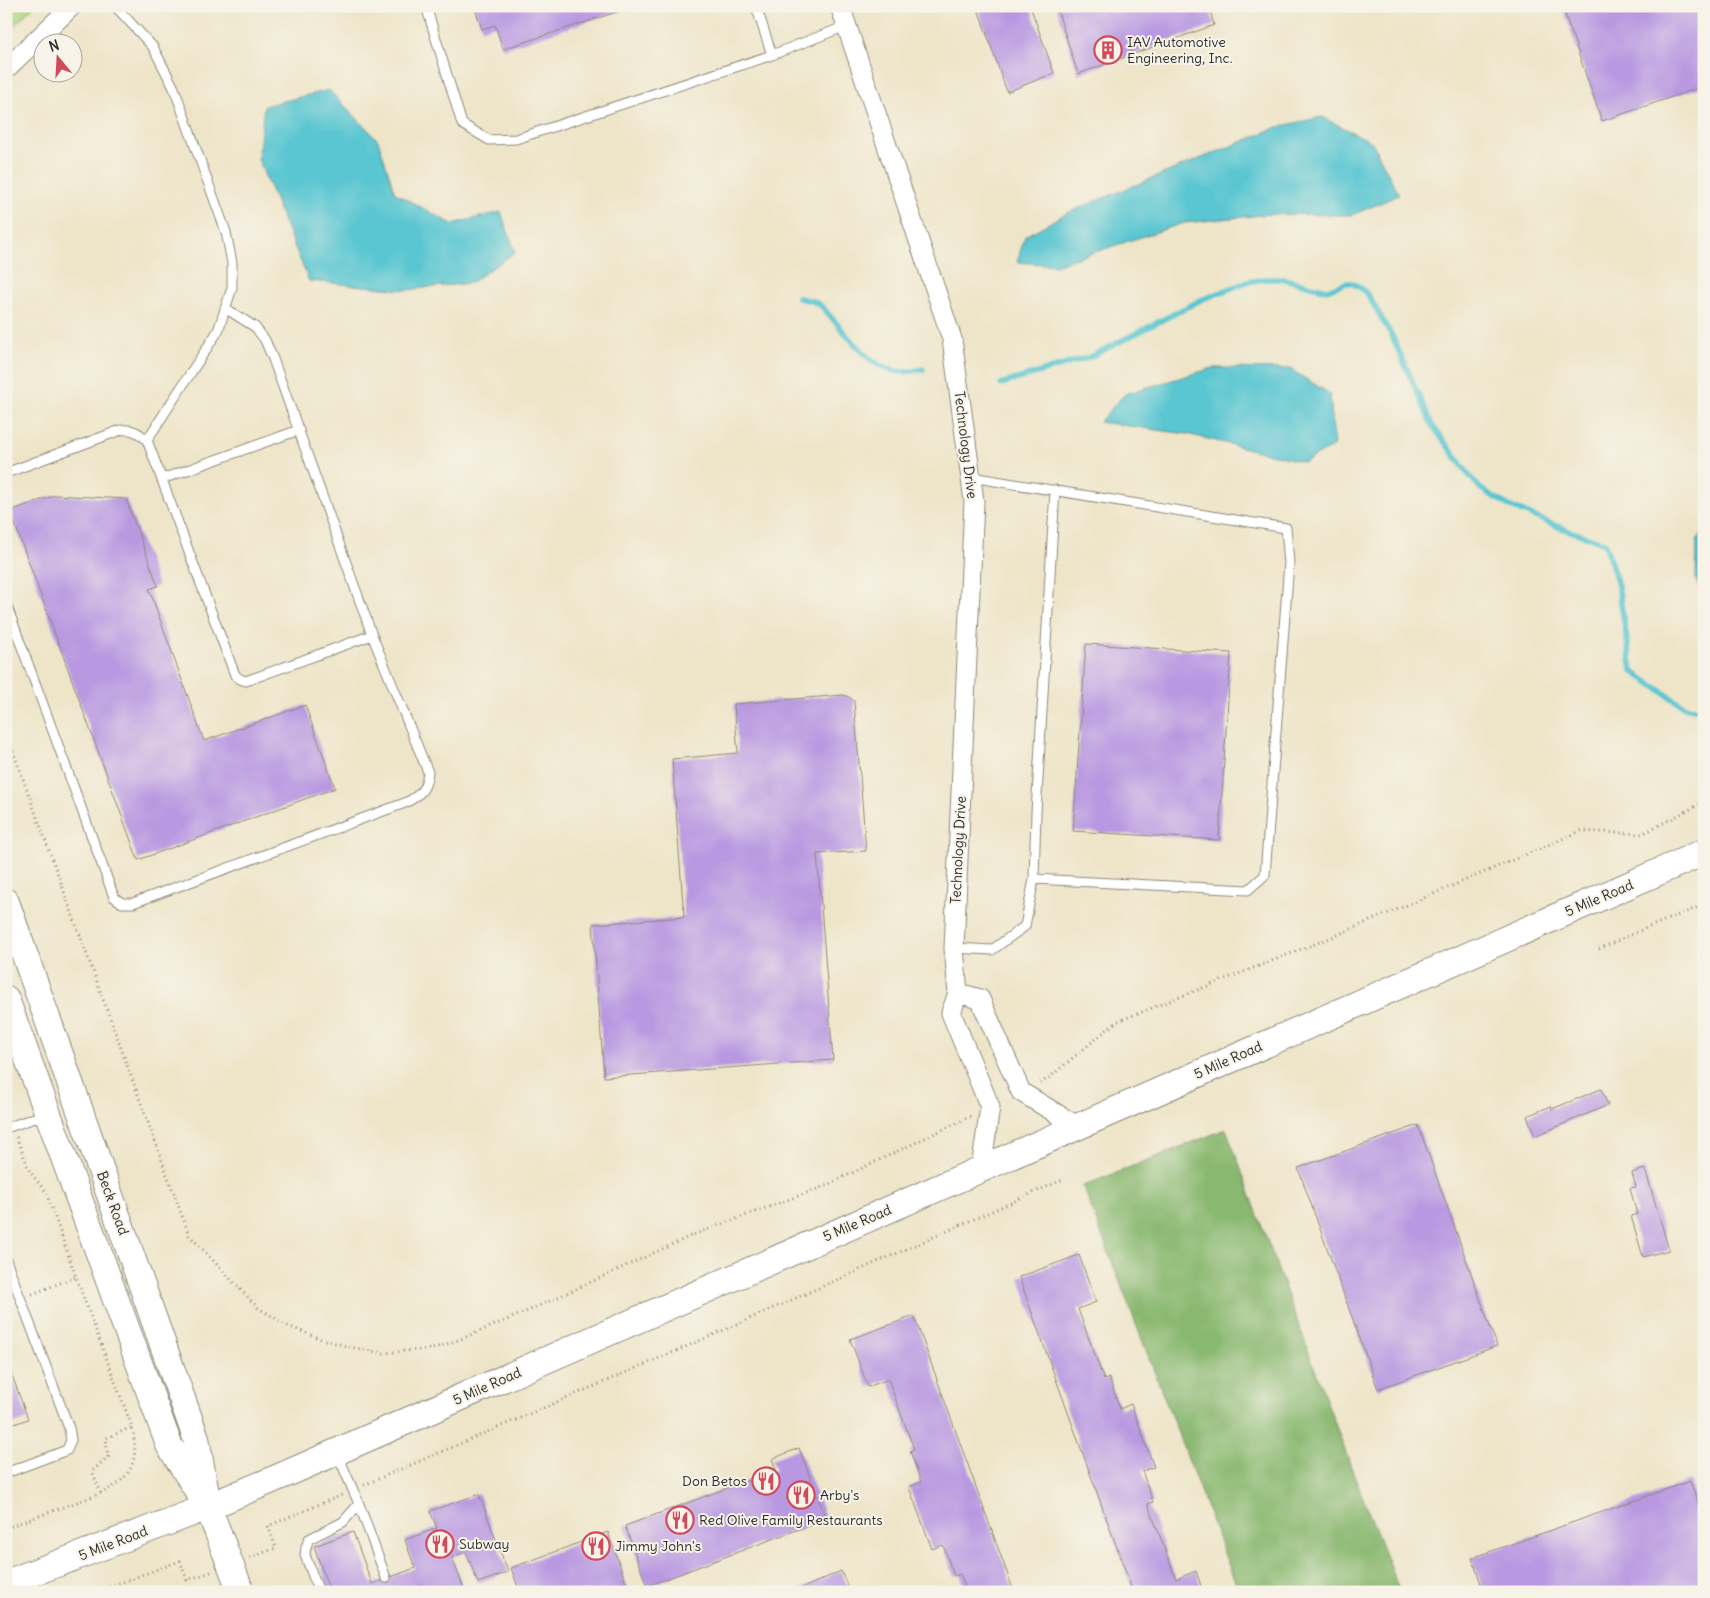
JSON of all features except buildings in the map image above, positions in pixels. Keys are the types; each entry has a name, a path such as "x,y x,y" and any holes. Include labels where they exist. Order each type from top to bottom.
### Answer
{"street":[{"path":"6,69 72,6"},
{"name":"Technology Drive","path":"840,6 952,339 974,501 954,948 958,993 951,1014 990,1107"},
{"name":"5 Mile Road","path":"6,1582 208,1507 336,1452 1704,852"},
{"name":"Beck Road","path":"6,902 196,1438 208,1507"},
{"path":"958,993 980,999 1021,1092 1077,1126"},
{"name":"Beck Road","path":"6,999 170,1446 208,1507 241,1592"},
{"path":"981,1169 990,1107"}],"lane":[{"path":"115,6 153,46 174,88 226,232 232,263 232,288 218,330 148,440"},
{"path":"426,6 462,124 489,140 516,139 772,55 846,26"},
{"path":"756,6 772,55"},
{"path":"6,604 114,897 122,903 133,903 405,804 418,797 426,783 428,772 372,635 273,359 265,340 255,327 225,308"},
{"path":"6,473 120,430 131,429 139,432 148,440 235,675 240,680 246,680 372,635"},
{"path":"162,479 299,430"},
{"path":"970,476 1286,528 1289,563 1265,875 1248,890 1034,879"},
{"path":"954,948 992,950 1025,926 1034,879 1036,813 1055,490"},
{"path":"9,1127 48,1113"},
{"path":"6,1260 72,1440 67,1450 6,1473"},
{"path":"336,1452 359,1504 386,1578"},
{"path":"319,1592 305,1555 306,1547 310,1539 343,1522 359,1504"}],"path":[{"path":"6,732 189,1236 257,1307 288,1326 321,1339 383,1353 432,1349 461,1339 528,1311 693,1236 825,1186 990,1107"},
{"path":"1021,1092 1050,1077 1116,1022 1330,938 1581,831 1642,834 1704,802"},
{"path":"1599,949 1704,905"},
{"path":"6,1528 101,1493 117,1485 128,1473 134,1462 136,1440 46,1192 30,1172 9,1127"},
{"path":"95,1592 180,1561 187,1580 276,1548 268,1526 697,1342 1062,1180"},
{"path":"20,1298 76,1277"},
{"path":"101,1493 92,1471 108,1457 106,1438 132,1427"}],"green space":[{"path":"6,6 34,6 6,33"},
{"path":"1226,1129 1357,1483 1400,1592 1239,1592 1083,1186"}],"water":[{"path":"329,90 378,140 395,193 452,224 501,212 515,252 470,283 406,290 309,281 258,159 264,106"},
{"path":"1322,117 1372,142 1399,195 1352,215 1270,214 1184,223 1055,265 1017,262 1025,236 1067,213 1278,127"},
{"path":"1213,368 1290,369 1330,394 1334,446 1304,462 1187,434 1099,422 1125,394"},
{"path":"1704,531 1704,599 1696,580 1697,540"}],"waterway":[{"path":"1001,384 1090,357 1201,300 1247,282 1264,279 1284,279 1327,290 1346,283 1352,283 1368,295 1391,334 1432,425 1472,479 1481,489 1511,507 1564,529 1605,543 1618,585 1632,671 1685,707 1704,711"},
{"path":"798,298 813,301 820,305 857,347 879,365 891,370 904,372 923,369"}],"place":[{"name":"IAV Automotive Engineering, Inc.","path":"1108,50"},
{"name":"Don Betos","path":"766,1481"},
{"name":"Arby's","path":"801,1495"},
{"name":"Red Olive Family Restaurants","path":"680,1520"},
{"name":"Subway","path":"440,1544"},
{"name":"Jimmy John's","path":"596,1546"}]}
